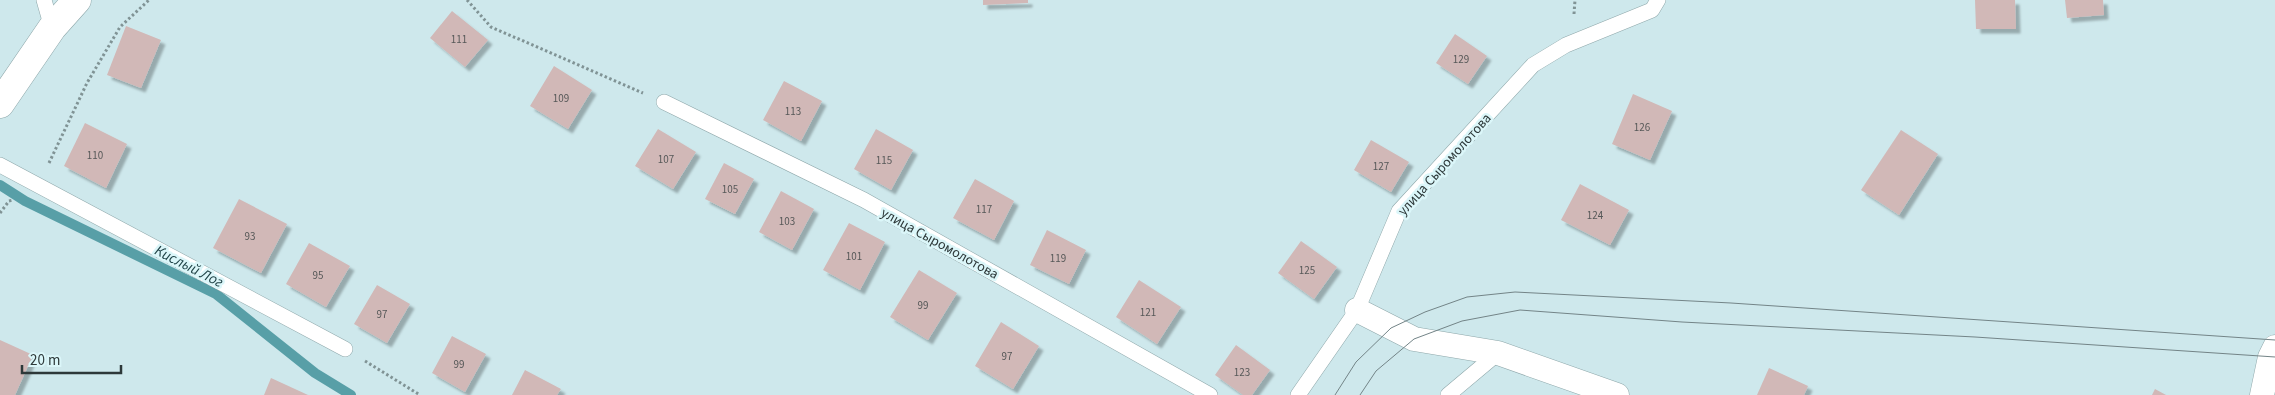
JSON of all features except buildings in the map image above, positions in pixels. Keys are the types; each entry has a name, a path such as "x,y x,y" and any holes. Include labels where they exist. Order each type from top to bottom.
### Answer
{"main road":[{"path":"0,104 52,28 77,0"}],"street":[{"path":"1357,310 1414,339 1498,353 1617,395"},
{"path":"2262,395 2270,357 2275,347"}],"lane":[{"path":"44,0 52,28"},
{"name":"улица Сыромолотова","path":"1298,395 1357,310 1399,211 1534,65 1566,45 1652,10 1658,0"},
{"name":"улица Сыромолотова","path":"664,102 864,200 1210,395"},
{"path":"0,165 346,348"},
{"path":"1448,395 1498,353"}],"path":[{"path":"42,187 50,158 92,75 120,27 149,0"},
{"path":"467,0 491,27 664,102"},
{"path":"0,213 9,201"},
{"path":"346,348 420,395"}],"waterway":[{"name":"Кислый Лог","path":"0,185 25,201 216,294 315,373 351,395"}],"tram line":[{"path":"1335,395 1356,362 1391,328 1425,312 1467,297 1515,292 1731,303 2275,340"},
{"path":"1360,395 1376,371 1414,339 1462,321 1520,310 1682,322 1975,337 2275,357"}]}
